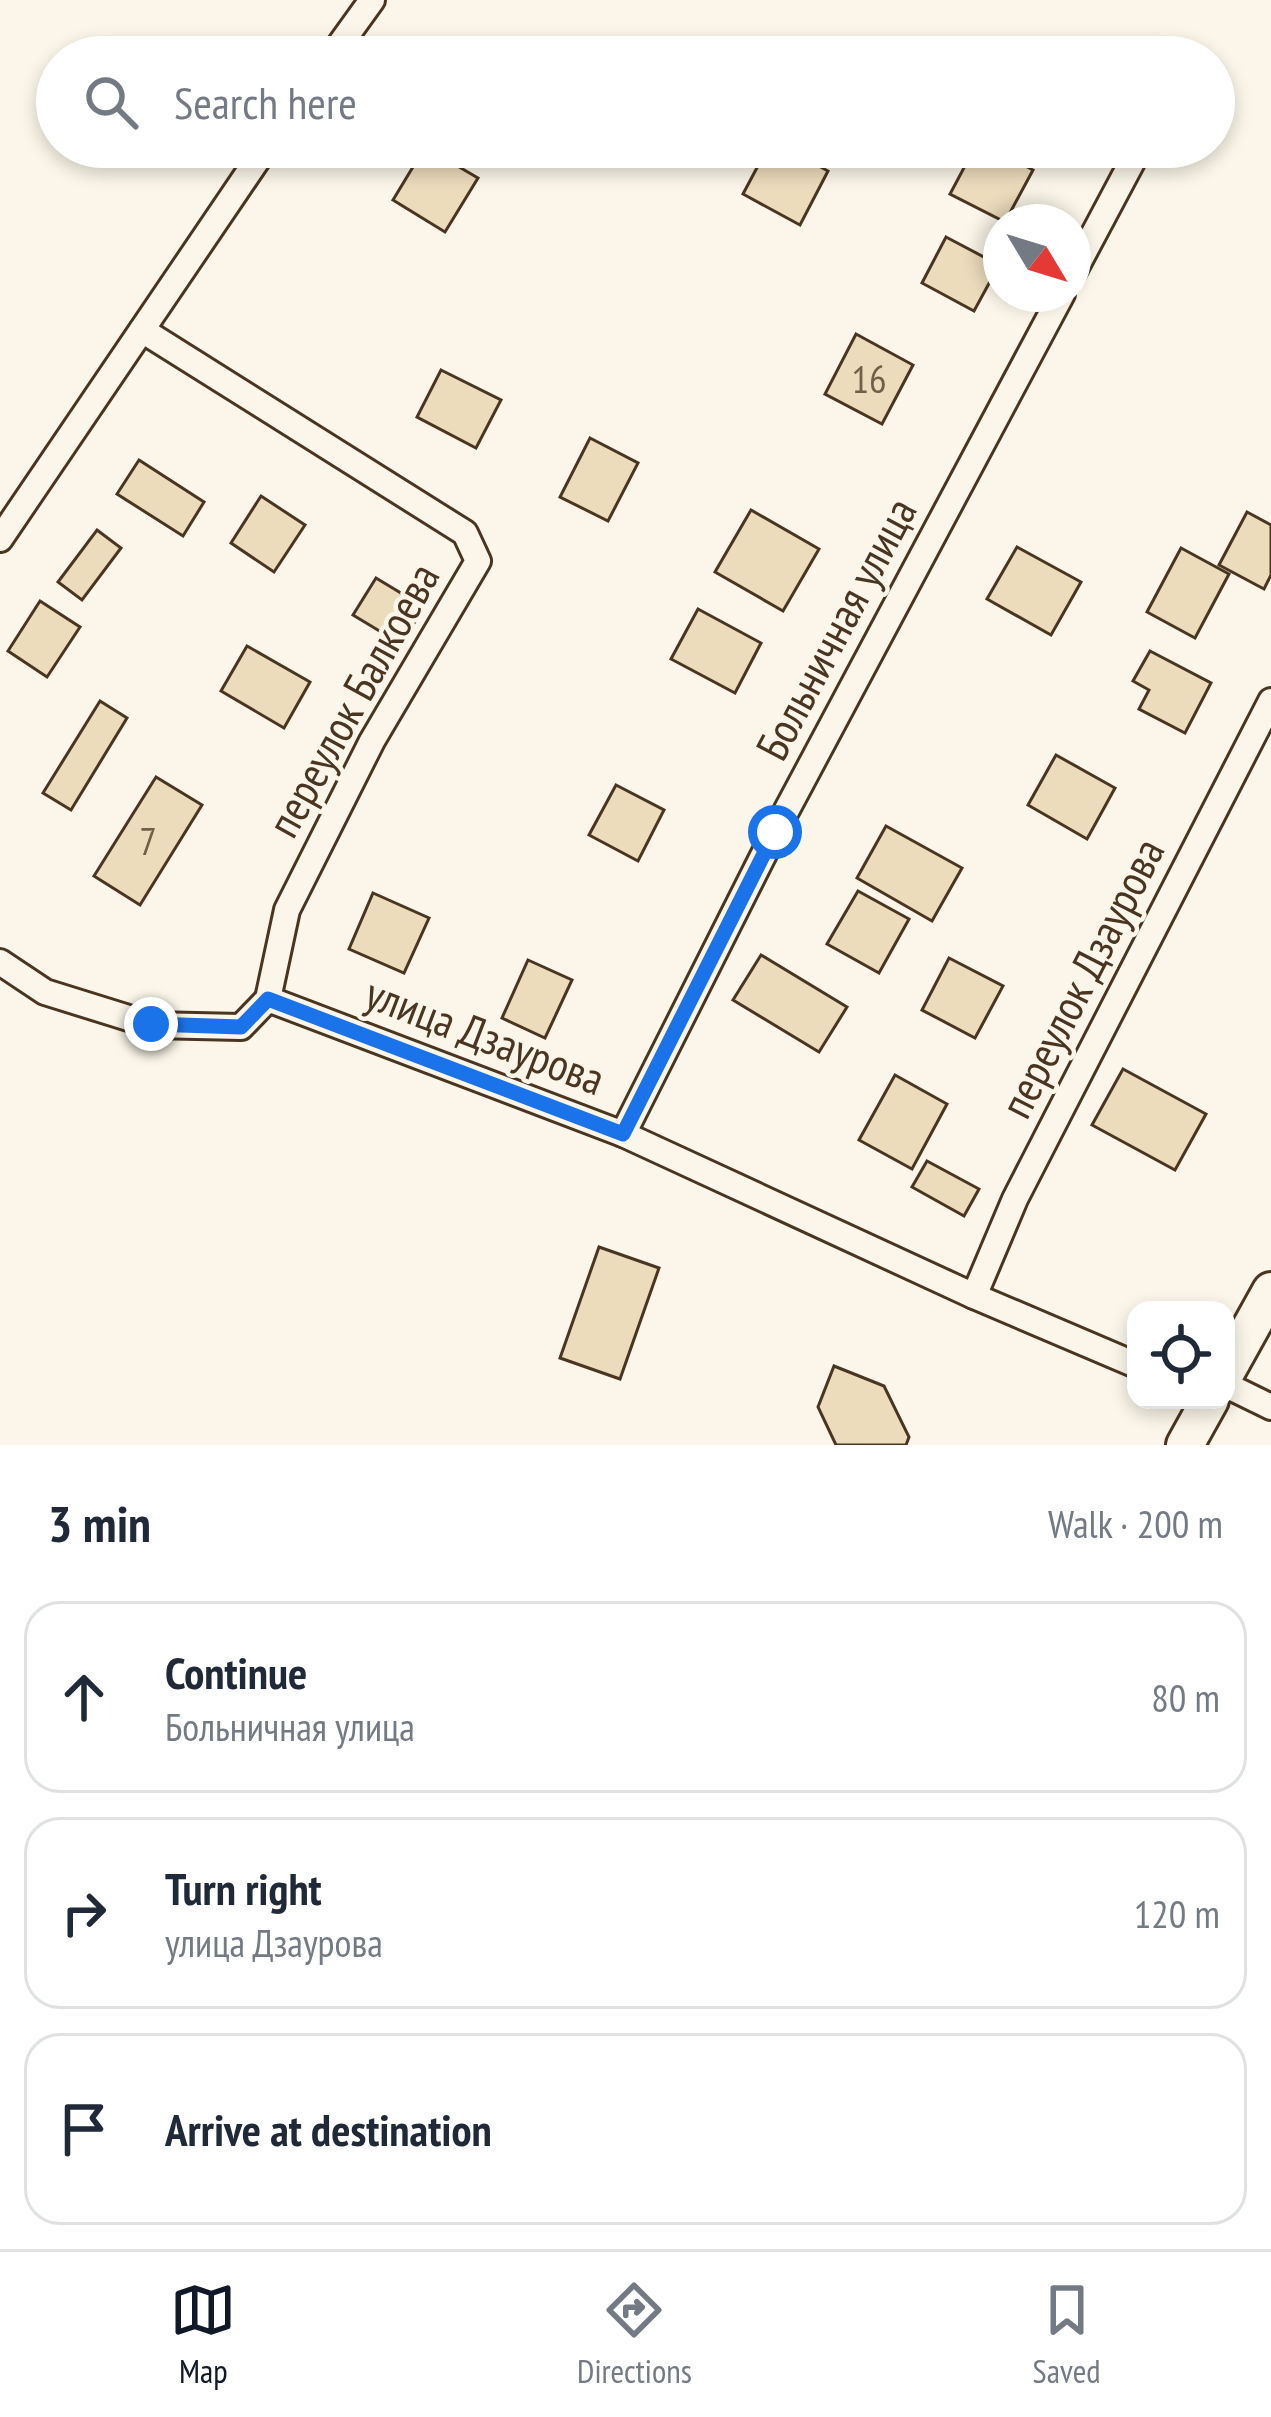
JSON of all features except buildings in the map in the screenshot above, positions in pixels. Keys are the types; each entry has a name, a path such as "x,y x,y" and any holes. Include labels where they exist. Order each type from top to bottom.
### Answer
{"main road":[{"path":"1235,1356 1271,1291"},
{"path":"1185,1445 1205,1409"}],"street":[{"path":"346,36 372,0"},
{"path":"0,539 252,168"},
{"path":"1091,239 1129,168"},
{"name":"Больничная улица","path":"623,1134 775,832 1052,312"},
{"name":"переулок Балкоева","path":"142,330 465,532 478,561 372,741 287,910 268,999"},
{"name":"переулок Дзаурова","path":"974,1296 1015,1199 1271,701"},
{"path":"0,962 44,992 151,1024 241,1027 268,999"},
{"name":"улица Дзаурова","path":"268,999 623,1134 1127,1361"},
{"path":"1235,1390 1271,1408"}],"route":[{"path":"151,1024 241,1027 268,999 623,1134 775,832"}]}
